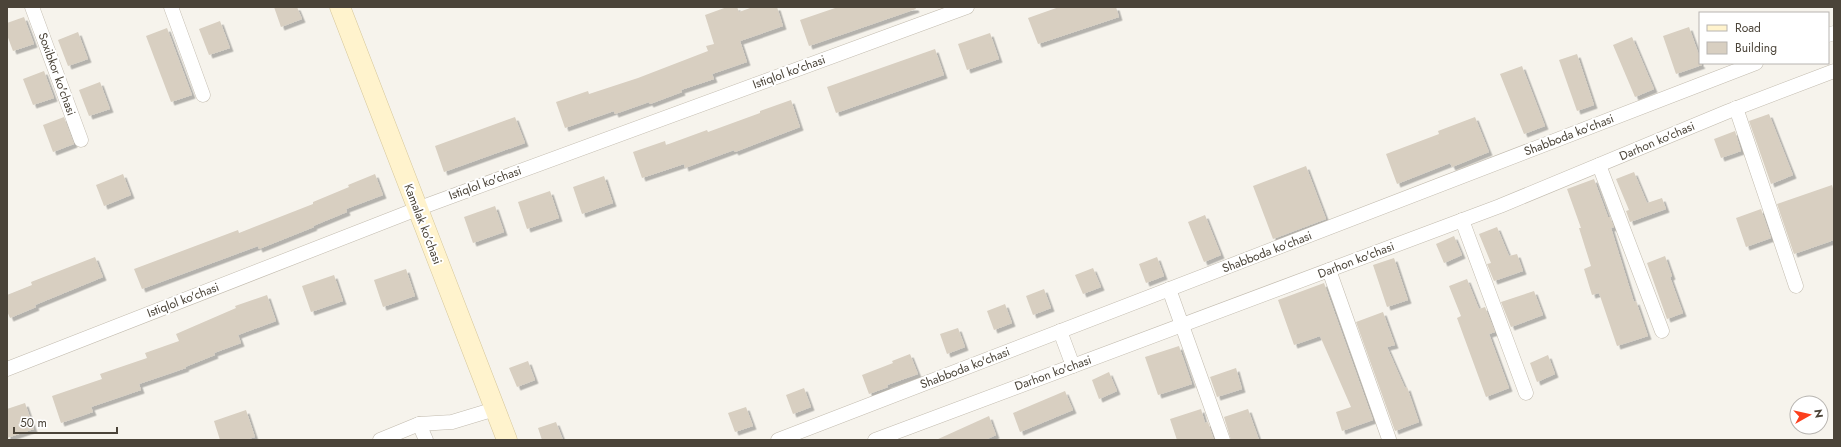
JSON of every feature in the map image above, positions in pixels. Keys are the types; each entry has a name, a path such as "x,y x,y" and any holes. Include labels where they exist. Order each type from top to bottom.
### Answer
{"main road":[{"name":"Kamalak ko'chasi","path":"340,7 507,440"}],"street":[{"name":"Soxibkor ko'chasi","path":"32,7 81,140"},
{"path":"171,7 204,95"},
{"name":"Istiqlol ko'chasi","path":"7,369 417,208 966,7"},
{"name":"Shabboda ko'chasi","path":"778,440 1753,64"},
{"name":"Darhon ko'chasi","path":"875,440 1462,220 1736,108 1834,71"},
{"path":"1736,108 1796,286"},
{"path":"1599,165 1662,331"},
{"path":"1462,220 1526,393"},
{"path":"1329,270 1389,439"},
{"path":"1169,289 1223,440"},
{"path":"1060,331 1073,366"},
{"path":"380,440 419,424 452,422 495,409"},
{"path":"419,424 426,440"}],"building":[{"path":"274,7 297,7 302,19 281,27"},
{"path":"727,7 737,7 739,12 753,7 777,7 783,26 740,41 747,62 712,74 714,79 681,90 682,92 650,104 649,102 615,114 614,111 565,128 556,102 588,91 589,94 638,78 708,51 706,46 714,44 705,15"},
{"path":"838,7 915,7 916,9 809,46 800,20"},
{"path":"1059,7 1116,7 1119,17 1038,44 1028,18"},
{"path":"24,17 34,44 13,51 7,35 7,23"},
{"path":"220,21 230,48 209,55 199,29"},
{"path":"1689,27 1699,55 1699,64 1702,65 1676,74 1663,36"},
{"path":"167,28 192,95 171,102 146,36"},
{"path":"78,32 88,59 68,66 58,40"},
{"path":"990,33 999,59 967,70 958,44"},
{"path":"1632,37 1654,89 1635,97 1613,45"},
{"path":"935,49 944,75 836,113 827,87"},
{"path":"1577,54 1594,105 1577,111 1559,60"},
{"path":"1522,66 1545,126 1524,134 1500,74"},
{"path":"44,71 54,98 33,105 23,79"},
{"path":"100,82 110,109 89,116 79,90"},
{"path":"791,100 800,127 735,152 734,150 685,168 684,164 642,178 633,152 665,141 666,145 707,130 708,132"},
{"path":"1769,114 1793,175 1771,184 1749,121"},
{"path":"64,117 74,144 53,152 43,125"},
{"path":"515,117 525,143 444,172 435,146"},
{"path":"1475,117 1489,152 1452,167 1450,163 1397,184 1386,154 1439,134 1438,131"},
{"path":"1735,131 1741,151 1721,158 1714,139"},
{"path":"1306,166 1326,219 1273,239 1253,186"},
{"path":"1634,172 1647,203 1662,198 1666,209 1630,222 1626,211 1629,210 1616,179"},
{"path":"123,174 131,195 104,206 96,185"},
{"path":"375,174 383,195 346,209 347,212 259,249 258,246 142,289 134,269 238,230 239,233 313,204 313,202 349,187 348,185"},
{"path":"604,176 613,203 582,214 573,187"},
{"path":"1594,179 1608,217 1610,217 1614,227 1611,228 1634,302 1636,301 1648,336 1617,346 1599,293 1592,295 1584,269 1591,266 1579,228 1581,228 1567,189"},
{"path":"1832,185 1834,192 1834,240 1794,254 1777,204"},
{"path":"550,191 559,218 527,229 518,202"},
{"path":"495,206 504,232 473,243 464,217"},
{"path":"1761,209 1771,238 1746,247 1736,218"},
{"path":"1205,215 1221,255 1204,262 1188,222"},
{"path":"1497,227 1509,256 1517,254 1523,271 1494,281 1487,264 1491,263 1479,234"},
{"path":"1454,236 1462,255 1444,263 1436,244"},
{"path":"1665,256 1672,276 1670,277 1683,313 1667,319 1647,263"},
{"path":"95,257 103,277 35,305 36,307 10,318 7,311 7,295 32,285 31,282"},
{"path":"1157,257 1164,276 1146,283 1139,264"},
{"path":"1394,258 1408,300 1387,307 1373,265"},
{"path":"1093,268 1101,287 1083,294 1075,275"},
{"path":"406,269 415,296 383,307 374,280"},
{"path":"334,275 343,301 311,312 302,286"},
{"path":"1467,279 1479,309 1485,307 1495,332 1489,334 1509,388 1486,397 1457,318 1461,316 1449,286"},
{"path":"1324,283 1373,420 1342,431 1336,412 1351,407 1320,336 1294,345 1278,300"},
{"path":"1044,289 1051,308 1033,315 1026,296"},
{"path":"1534,291 1543,315 1511,327 1501,302"},
{"path":"267,295 276,321 238,335 241,343 214,353 215,355 185,367 186,368 139,384 141,390 91,407 93,412 61,423 52,396 102,379 100,374 147,358 145,353 179,341 176,334 236,308 235,306"},
{"path":"1005,304 1012,323 994,330 987,311"},
{"path":"1383,312 1395,345 1387,347 1405,388 1407,387 1419,422 1395,431 1356,322"},
{"path":"958,328 965,347 947,354 940,334"},
{"path":"1179,346 1192,384 1158,395 1145,357"},
{"path":"910,354 918,374 887,385 888,387 869,394 862,375 893,363 892,361"},
{"path":"1548,355 1555,374 1537,382 1530,363"},
{"path":"528,361 535,380 517,387 509,368"},
{"path":"1236,368 1242,389 1217,397 1210,377"},
{"path":"1109,372 1117,391 1099,399 1092,380"},
{"path":"804,388 811,407 793,414 786,395"},
{"path":"1065,391 1073,410 1020,432 1013,413"},
{"path":"25,403 34,429 7,438 7,409"},
{"path":"746,407 753,426 735,432 728,413"},
{"path":"1201,409 1205,423 1208,422 1214,440 1177,440 1170,419"},
{"path":"1248,409 1259,440 1231,440 1224,417"},
{"path":"246,410 255,437 245,440 220,440 214,421"},
{"path":"989,416 996,435 985,440 936,440"},
{"path":"556,422 563,440 542,440 538,428"}]}
